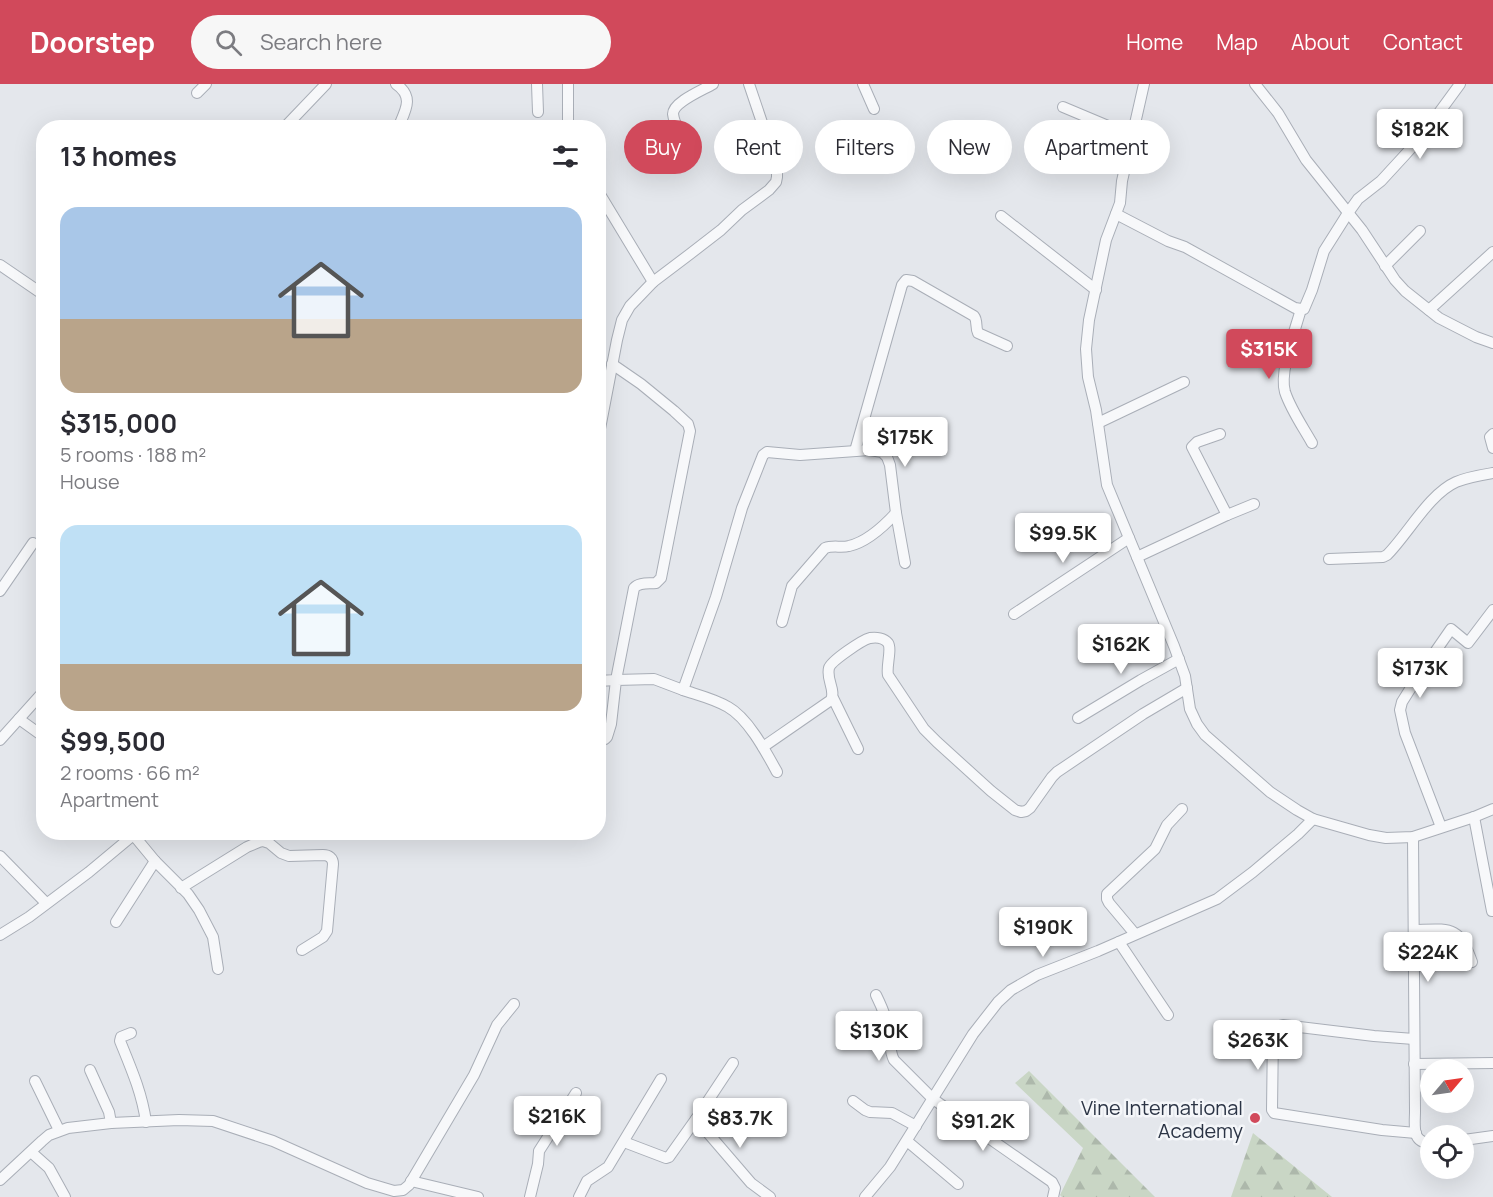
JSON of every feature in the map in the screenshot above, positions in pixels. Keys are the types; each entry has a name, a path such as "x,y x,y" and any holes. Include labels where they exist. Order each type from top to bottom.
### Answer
{"street":[{"path":"197,93 206,84"},
{"path":"292,120 326,84"},
{"path":"396,84 404,91 408,103 401,120"},
{"path":"537,84 538,112"},
{"path":"568,84 568,120"},
{"path":"675,120 674,108 679,103 713,84"},
{"path":"606,396 622,320 630,306 652,282 721,230 776,182 777,167 749,84"},
{"path":"863,84 874,110"},
{"path":"1136,120 1144,84"},
{"path":"1255,84 1278,113 1306,160 1362,230 1384,266 1405,291 1439,318 1493,343"},
{"path":"1116,214 1168,241 1185,247 1295,308 1304,309 1327,244 1348,213 1358,199 1381,181 1422,136 1460,84"},
{"path":"1063,107 1094,120"},
{"path":"1124,174 1120,203 1106,240 1089,320 1086,349 1088,377 1098,423 1107,485 1179,659 1190,709 1197,724 1204,735 1270,792 1313,819 1369,835 1386,838 1413,837 1493,809"},
{"path":"606,204 652,282"},
{"path":"1001,216 1096,290"},
{"path":"1384,266 1420,231"},
{"path":"1429,310 1493,252"},
{"path":"0,265 36,290"},
{"path":"855,451 902,285 906,280 913,281 974,316 978,333 1007,346"},
{"path":"1301,309 1283,381 1293,410 1312,442"},
{"path":"606,738 609,732 616,680 634,588 636,585 656,583 661,578 690,431 688,424 680,416 612,364"},
{"path":"1098,423 1184,382"},
{"path":"1493,434 1490,437 1493,448"},
{"path":"1220,435 1197,442 1192,447 1227,515"},
{"path":"683,690 716,597 742,508 763,455 767,452 800,455 877,450 882,452 890,465 905,563"},
{"path":"1329,559 1387,555 1438,495 1455,483 1478,475 1493,473"},
{"path":"1137,557 1254,504"},
{"path":"782,622 792,586 825,548 846,547 858,543 879,529 896,513"},
{"path":"1014,614 1129,538"},
{"path":"0,591 33,543"},
{"path":"1441,827 1406,733 1400,710 1402,702 1417,678 1451,630 1467,643 1493,610"},
{"path":"763,747 829,703 833,693 829,675 832,663 868,639 884,640 889,646 888,675 924,729 991,791 1015,810 1021,812 1030,808 1057,772 1143,714 1187,688"},
{"path":"1078,718 1179,659"},
{"path":"606,681 654,679 729,707 763,747 777,772"},
{"path":"832,698 858,749"},
{"path":"0,740 36,700"},
{"path":"20,719 36,730"},
{"path":"1135,934 1109,903 1107,894 1155,849 1167,825 1182,809"},
{"path":"1474,817 1493,911"},
{"path":"865,1197 890,1167 973,1034 998,1002 1011,990 1037,975 1217,899 1253,872 1313,819"},
{"path":"1413,837 1414,1064 1416,1133 1420,1141"},
{"path":"0,935 29,917 89,872 126,840"},
{"path":"139,840 155,861 193,901 209,928 218,969"},
{"path":"180,888 247,847 263,841 288,856 329,856 333,864 327,931 323,937 302,950"},
{"path":"0,856 46,903"},
{"path":"116,922 155,861"},
{"path":"1414,930 1446,929 1452,931 1461,938 1472,962"},
{"path":"1119,942 1168,1015"},
{"path":"876,995 889,1029 892,1056 933,1099 1052,1182 1055,1188 1053,1197"},
{"path":"0,1180 49,1135 59,1130 111,1123 179,1120 213,1121 273,1141 367,1183 400,1191 411,1181 474,1075 496,1025 514,1004"},
{"path":"1414,1039 1279,1026 1273,1032 1272,1110 1274,1113 1416,1133"},
{"path":"131,1033 121,1037 120,1041 138,1086 146,1122"},
{"path":"624,1142 668,1158 733,1063"},
{"path":"1414,1064 1493,1064"},
{"path":"90,1070 110,1112 111,1123"},
{"path":"579,1197 587,1181 608,1167 662,1079"},
{"path":"35,1081 59,1130"},
{"path":"530,1197 539,1151 576,1093"},
{"path":"853,1101 870,1112 892,1113 916,1126"},
{"path":"696,1119 745,1178 770,1197"},
{"path":"1474,1139 1493,1136"},
{"path":"907,1141 958,1184"},
{"path":"31,1152 48,1168 65,1197"},
{"path":"411,1181 478,1197"}],"green space":[{"path":"1029,1071 1155,1197 1062,1197 1060,1195 1083,1148 1015,1083"},
{"path":"1253,1133 1332,1197 1231,1197"}],"place":[{"name":"Vine International Academy","path":"1255,1118"}]}
